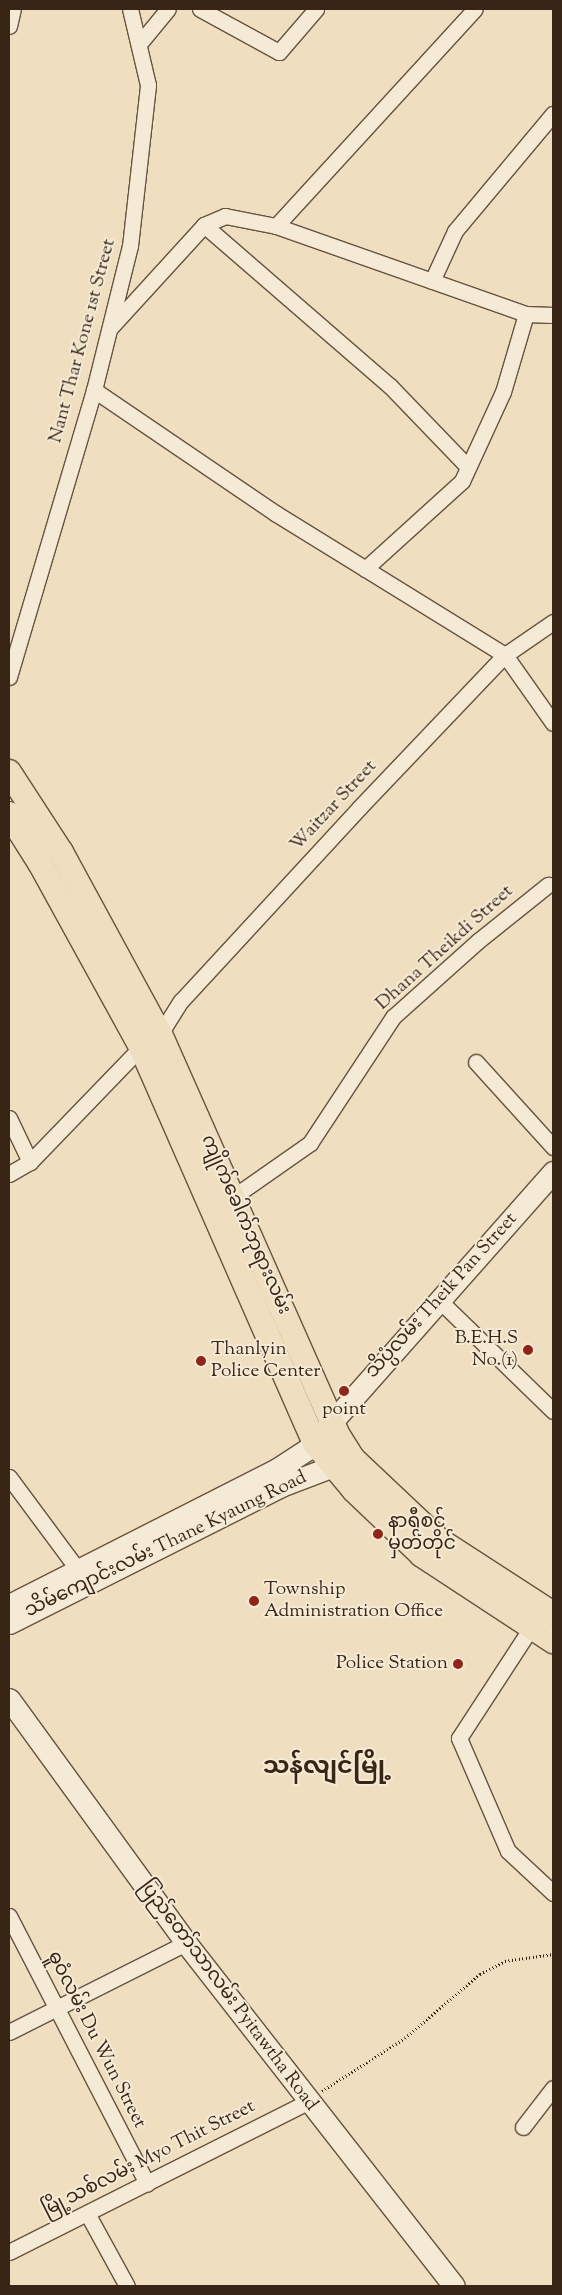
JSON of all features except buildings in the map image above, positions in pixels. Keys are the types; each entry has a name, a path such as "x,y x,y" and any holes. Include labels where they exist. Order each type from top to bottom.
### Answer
{"main road":[{"name":"ကျိုက်ခေါက်ဘုရားလမ်း","path":"9,772 61,852 150,1041 233,1197 331,1421 342,1462"},
{"name":"ကျိုက်ခေါက်ဘုရားလမ်း","path":"9,814 150,1041 315,1443 543,1617 553,1641"}],"street":[{"path":"9,26 13,9"},
{"name":"Nant Thar Kone 1st Street","path":"9,677 94,390 130,246 148,85 130,9"},
{"path":"139,44 168,9"},
{"path":"200,9 279,52 316,9"},
{"path":"276,226 475,9"},
{"path":"432,281 455,231 553,114"},
{"path":"110,329 204,224 225,216 276,226 526,314 553,315"},
{"path":"204,224 390,386 468,467"},
{"path":"365,569 462,481 503,392 526,314"},
{"path":"94,390 232,484 505,655 553,723"},
{"name":"Waitzar Street","path":"9,1174 30,1162 150,1041 181,1001 505,655 553,622"},
{"name":"Dhana Theikdi Street","path":"233,1197 310,1143 393,1017 478,941 548,885"},
{"path":"476,1062 553,1147"},
{"path":"9,1118 30,1162"},
{"name":"သိပ္ပံလမ်း Theik Pan Street","path":"331,1421 553,1172"},
{"path":"439,1300 553,1411"},
{"name":"သိမ်ကျောင်းလမ်း Thane Kyaung Road","path":"9,1605 277,1469 315,1443 331,1421"},
{"name":"သိမ်ကျောင်းလမ်း Thane Kyaung Road","path":"9,1623 272,1490 342,1462"},
{"path":"9,1477 78,1570"},
{"path":"543,1617 459,1738 508,1851 553,1893"},
{"name":"ပြည်တော်သာလမ်း Pyitawtha Road","path":"9,1699 186,1943 307,2102 454,2286"},
{"name":"ဓူဝံလမ်း Du Wun Street","path":"9,1916 147,2183"},
{"path":"9,2032 186,1943"},
{"path":"523,2127 553,2088"},
{"name":"မြို့သစ်လမ်း Myo Thit Street","path":"9,2252 307,2102"},
{"path":"88,2213 127,2286"}],"path":[{"path":"307,2102 405,2038 480,1974 505,1961 553,1954"}],"place":[{"name":"B.E.H.S No.(1)","path":"528,1350"},
{"name":"Thanlyin Police Center","path":"201,1361"},
{"name":"point","path":"344,1391"},
{"name":"နာရီစင် မှတ်တိုင်","path":"378,1534"},
{"name":"Township Administration Office","path":"254,1601"},
{"name":"Police Station","path":"458,1664"}],"district":[{"name":"သန်လျင်မြို့","path":"327,1768"}]}
